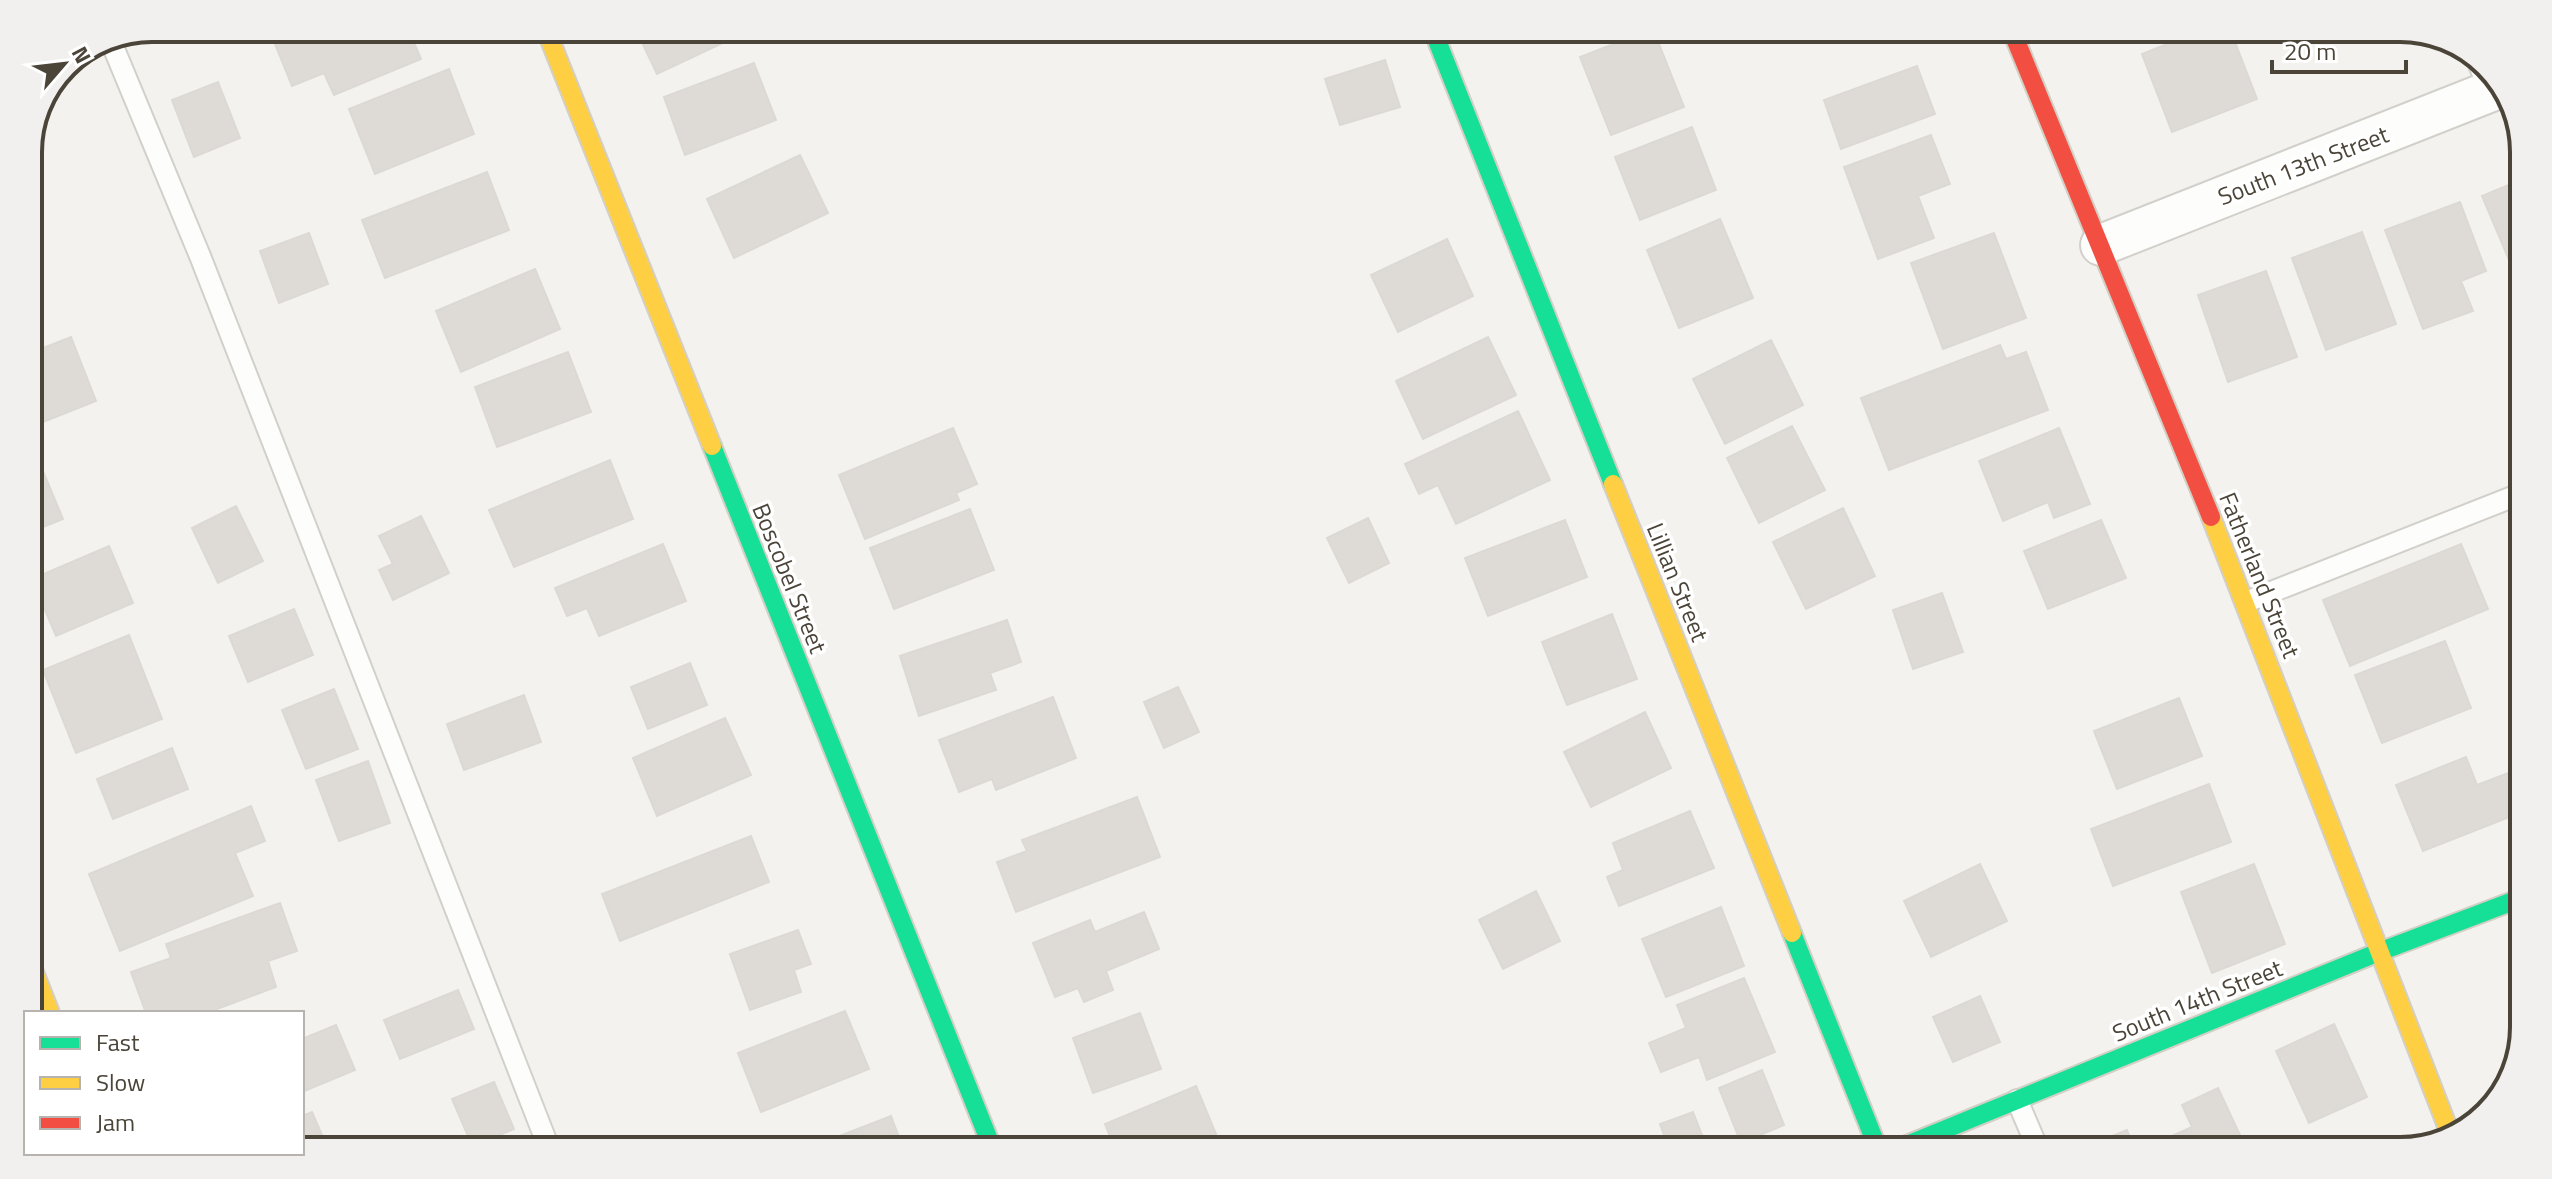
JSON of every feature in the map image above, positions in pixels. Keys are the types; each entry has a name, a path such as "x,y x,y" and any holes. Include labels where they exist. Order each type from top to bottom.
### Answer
{"street":[{"name":"Boscobel Street","path":"551,42 988,1137"},
{"name":"Lillian Street","path":"1438,42 1873,1137"},
{"name":"Fatherland Street","path":"2016,42 2246,602 2447,1127"},
{"name":"South 13th Street","path":"2101,245 2485,82"},
{"name":"South 14th Street","path":"1926,1137 2379,952 2510,902"}],"lane":[{"path":"114,49 200,256 545,1137"},
{"path":"2246,602 2510,498"},
{"path":"2017,1100 2033,1137"}],"building":[{"path":"274,42 414,42 421,59 334,95 324,73 292,86"},
{"path":"642,42 725,42 657,74"},
{"path":"1618,42 1658,42 1684,107 1611,135 1580,57"},
{"path":"2172,42 2235,42 2257,99 2172,132 2142,54"},
{"path":"1385,60 1400,107 1340,125 1325,79"},
{"path":"754,63 776,120 685,155 664,97"},
{"path":"1917,66 1935,114 1841,149 1824,100"},
{"path":"449,69 474,134 375,174 349,109"},
{"path":"218,82 240,138 194,157 172,100"},
{"path":"1692,127 1716,190 1640,220 1615,157"},
{"path":"1931,135 1950,184 1918,196 1934,238 1878,259 1844,167"},
{"path":"800,155 828,213 734,258 707,199"},
{"path":"487,172 509,230 385,278 362,220"},
{"path":"2510,184 2510,262 2482,196"},
{"path":"2460,202 2486,271 2461,281 2473,311 2423,329 2385,230"},
{"path":"1720,219 1753,298 1679,328 1647,250"},
{"path":"2362,232 2396,324 2326,350 2292,258"},
{"path":"309,233 328,284 279,303 260,251"},
{"path":"1994,233 2026,318 1943,349 1911,263"},
{"path":"1447,239 1473,296 1398,332 1371,275"},
{"path":"535,269 560,329 461,372 436,311"},
{"path":"2266,271 2297,357 2228,382 2198,295"},
{"path":"71,337 96,401 42,422 42,348"},
{"path":"1488,337 1516,395 1423,439 1396,381"},
{"path":"1771,340 1803,405 1725,444 1693,379"},
{"path":"2000,345 2006,359 2026,352 2048,410 1889,470 1861,398"},
{"path":"568,352 591,412 497,447 475,387"},
{"path":"1518,411 1550,480 1456,524 1438,485 1419,494 1405,464"},
{"path":"1792,426 1825,490 1759,523 1727,458"},
{"path":"953,428 977,484 956,493 959,500 865,539 839,475"},
{"path":"2059,428 2090,504 2054,518 2048,502 2003,521 1979,461"},
{"path":"610,460 633,519 514,567 489,510"},
{"path":"42,469 63,519 42,527"},
{"path":"236,506 263,561 218,583 192,528"},
{"path":"1843,508 1875,576 1806,609 1773,542"},
{"path":"970,509 994,570 894,609 870,548"},
{"path":"421,516 449,573 393,600 379,570 393,564 379,536"},
{"path":"1368,518 1389,563 1349,583 1327,538"},
{"path":"1565,520 1587,577 1488,616 1465,558"},
{"path":"2101,520 2126,578 2048,609 2024,551"},
{"path":"663,544 686,601 599,636 587,608 567,616 555,588"},
{"path":"2461,544 2488,609 2350,666 2323,600"},
{"path":"109,546 133,603 56,636 42,603 42,575"},
{"path":"1942,593 1963,652 1913,669 1893,610"},
{"path":"294,609 313,655 248,682 229,636"},
{"path":"1612,614 1637,679 1567,705 1542,642"},
{"path":"1007,620 1021,662 990,673 996,690 919,716 900,656"},
{"path":"129,635 162,719 76,753 43,670"},
{"path":"2445,641 2471,708 2382,743 2355,675"},
{"path":"690,663 707,705 648,729 631,687"},
{"path":"1178,687 1199,732 1164,748 1144,702"},
{"path":"334,689 358,749 306,769 282,710"},
{"path":"524,695 541,742 464,770 447,724"},
{"path":"1053,697 1076,758 996,790 992,779 959,792 939,740"},
{"path":"2179,698 2202,756 2117,789 2094,731"},
{"path":"1645,712 1671,768 1591,807 1564,752"},
{"path":"725,718 751,775 657,816 633,758"},
{"path":"172,748 188,789 113,819 97,779"},
{"path":"2466,757 2477,785 2510,772 2510,817 2423,851 2396,785"},
{"path":"368,761 390,823 339,841 316,780"},
{"path":"2209,784 2231,842 2113,886 2091,829"},
{"path":"1137,797 1160,857 1016,912 997,862 1027,851 1022,840"},
{"path":"251,806 265,841 235,853 253,896 120,951 89,874"},
{"path":"1690,811 1714,868 1619,906 1607,877 1623,870 1613,843"},
{"path":"751,836 769,882 620,941 602,894"},
{"path":"1980,864 2007,921 1931,957 1904,901"},
{"path":"2254,864 2285,944 2212,973 2181,892"},
{"path":"1536,891 1560,941 1503,969 1479,920"},
{"path":"280,903 297,951 268,961 276,987 211,1011 145,1011 131,972 171,958 166,944"},
{"path":"1721,907 1744,966 1666,997 1642,939"},
{"path":"1144,912 1159,949 1106,971 1113,990 1084,1002 1078,988 1055,997 1033,943 1090,920 1095,932"},
{"path":"798,930 811,964 794,970 801,992 750,1010 730,954"},
{"path":"1744,978 1775,1052 1707,1080 1699,1057 1661,1072 1649,1043 1686,1028 1677,1005"},
{"path":"458,990 474,1029 400,1059 384,1020"},
{"path":"1980,996 2000,1042 1953,1062 1933,1017"},
{"path":"845,1011 869,1069 761,1112 738,1053"},
{"path":"1140,1013 1161,1069 1093,1093 1073,1038"},
{"path":"2334,1024 2367,1097 2309,1123 2276,1051"},
{"path":"336,1025 355,1070 304,1091 304,1038"},
{"path":"1762,1070 1784,1125 1755,1137 1739,1137 1719,1088"},
{"path":"494,1082 514,1129 495,1137 468,1137 452,1099"},
{"path":"1196,1086 1217,1137 1110,1137 1105,1124"},
{"path":"2218,1088 2241,1137 2170,1137 2192,1127 2182,1105"},
{"path":"312,1112 323,1137 304,1137 304,1115"},
{"path":"1693,1112 1703,1137 1665,1137 1660,1124"},
{"path":"891,1116 899,1137 837,1137"},
{"path":"2127,1130 2130,1137 2110,1137"}],"traffic: fast":[{"path":"1438,42 1613,484"},
{"path":"712,446 988,1137"},
{"path":"1926,1137 2379,952 2510,902"},
{"path":"1792,933 1873,1137"}],"traffic: slow":[{"path":"551,42 712,446"},
{"path":"1613,484 1792,933"},
{"path":"2211,517 2447,1127"},
{"path":"42,993 49,1011"}],"traffic: jam":[{"path":"2016,42 2211,517"}]}
